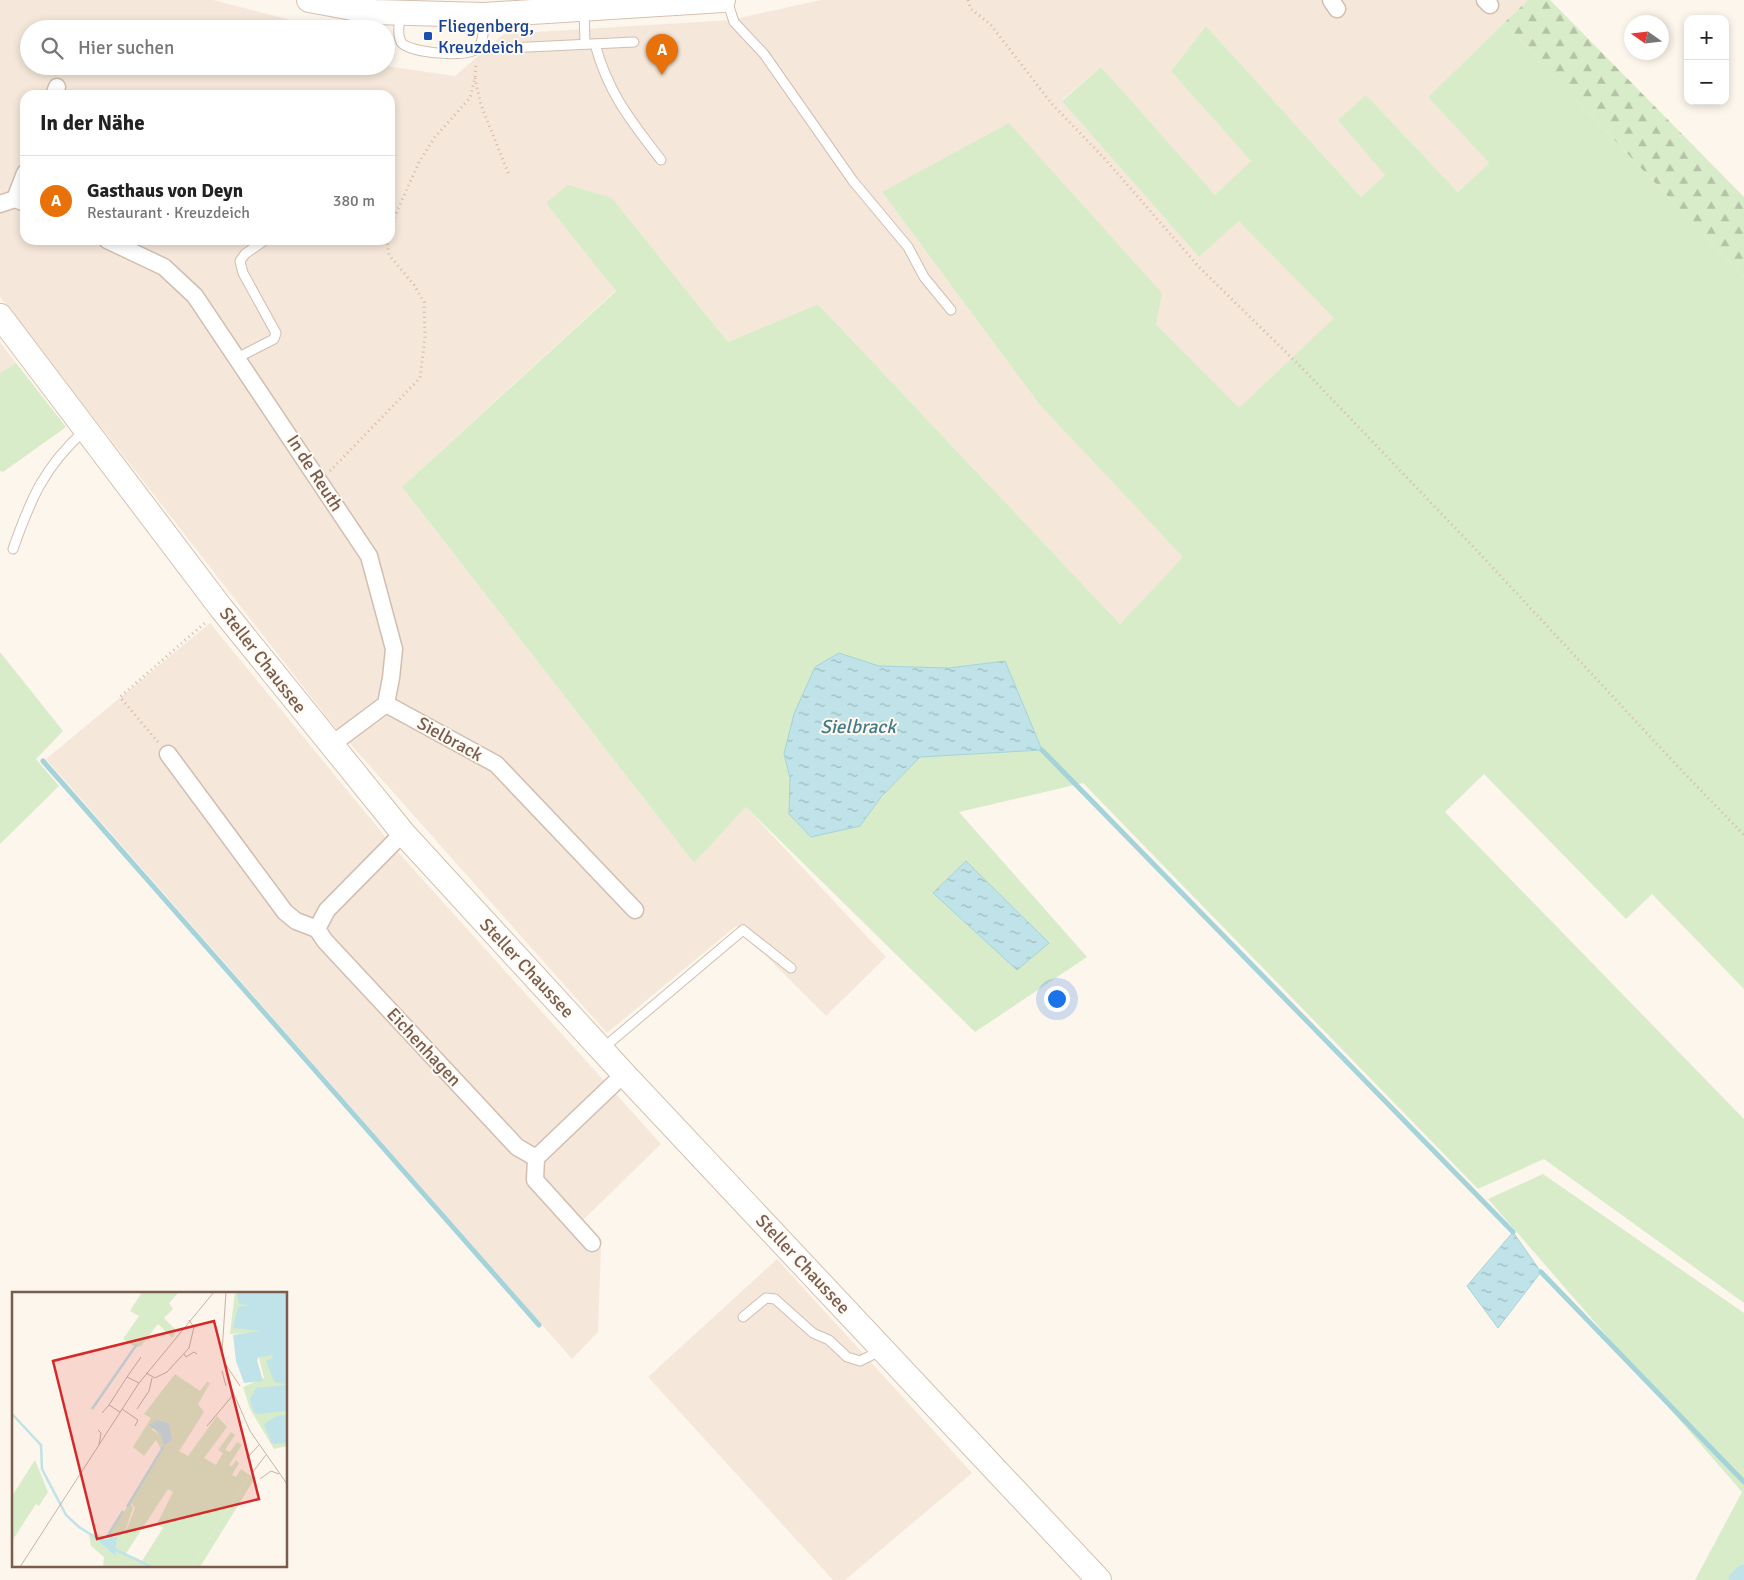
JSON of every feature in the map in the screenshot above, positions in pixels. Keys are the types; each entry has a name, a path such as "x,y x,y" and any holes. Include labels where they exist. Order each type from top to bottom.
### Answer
{"street":[{"path":"309,0 374,12 408,9 484,15 723,0"},
{"path":"13,202 20,185"},
{"name":"In de Reuth","path":"118,245 164,267 195,296 369,556 394,649 386,704"},
{"name":"Steller Chaussee","path":"0,316 221,608 403,833 624,1074 1099,1580"},
{"path":"331,746 386,704"},
{"name":"Sielbrack","path":"386,704 496,764 635,910"},
{"path":"168,754 286,912 296,921 317,929 327,910 403,833"},
{"name":"Eichenhagen","path":"317,929 324,941 517,1147 536,1158"},
{"path":"592,1243 535,1180 536,1158 624,1074"}],"lane":[{"path":"727,0 734,22 764,54 832,153 908,247 924,277 951,310"},
{"path":"584,8 585,44"},
{"path":"408,9 398,32 402,43 407,48 442,53 467,53 478,48 634,42"},
{"path":"478,48 484,15"},
{"path":"595,44 602,71 620,106 661,160"},
{"path":"237,358 274,339 276,333 243,273 240,261 245,254 258,245"},
{"path":"13,550 42,478 64,449 85,430"},
{"path":"602,1049 743,930 790,968"},
{"path":"742,1316 766,1298 775,1299 813,1333 828,1340 847,1357 860,1361 883,1349"}],"path":[{"path":"968,0 971,9 990,24 1052,104 1104,158 1199,267 1304,370 1481,555 1682,772 1744,834"},
{"path":"395,215 420,162 435,137 470,98 475,78 478,48"},
{"path":"475,78 481,105 509,175"},
{"path":"320,481 420,378 425,338 424,302 414,285 389,255 388,245"},
{"path":"168,754 120,697 221,608"}],"shaded area":[{"path":"0,0 213,0 290,20 20,20 20,75 395,75 395,67 455,76 504,34 730,20 821,0 1528,0 1428,97 1489,163 1458,192 1366,95 1385,175 1361,197 1206,26 1171,71 1252,161 1215,196 1101,67 1062,100 1199,257 1239,220 1335,318 1239,409 1156,324 882,192 1039,404 1184,557 1120,624 818,304 728,342 612,198 547,203 616,290 402,487 694,863 746,807 886,957 826,1016 736,926 607,1033 329,720 0,297"},
{"path":"0,342 16,363 0,373"},
{"path":"210,623 397,851 661,1144 582,1221 601,1249 598,1332 572,1359 46,759"},
{"path":"777,1259 972,1473 845,1580 833,1580 648,1377"}],"green space":[{"path":"1528,0 1550,0 1744,197 1744,277 1504,23"},
{"path":"1504,23 1744,277 1744,989 1652,894 1626,919 1484,774 1445,812 1744,1119 1744,1303 1544,1159 1478,1189 1083,783 959,812 1087,957 975,1032 746,807 694,863 402,487 616,291 546,203 568,185 612,198 728,342 818,304 1120,624 1183,557 1039,404 882,192 1009,123 1162,293 1156,324 1239,408 1334,318 1239,221 1199,257 1062,101 1101,67 1215,195 1251,161 1171,71 1206,26 1361,197 1385,175 1338,120 1366,95 1458,192 1489,163 1428,97","holes":["839,653 879,666 949,668 1005,661 1041,750 920,757 881,797 860,826 789,814 790,778 784,754"]},
{"path":"16,363 66,427 3,472 0,471 0,373"},
{"path":"0,652 63,731 36,759 59,786 0,844"},
{"path":"1543,1174 1744,1313 1744,1580 1695,1580 1742,1492 1488,1199"}],"water":[{"name":"Sielbrack","path":"839,653 879,666 949,668 1005,661 1042,750 920,757 881,797 860,826 811,837 789,814 790,778 784,754 794,714 815,667"},
{"path":"966,861 1049,943 1017,970 933,893"},
{"path":"1513,1232 1541,1272 1498,1328 1467,1286"}],"waterway":[{"path":"1042,750 1513,1232"},
{"path":"43,761 539,1325"},
{"path":"1541,1272 1744,1482"},
{"path":"1738,1580 1744,1574"}],"place":[{"name":"Fliegenberg, Kreuzdeich","path":"428,36"},
{"name":"Gasthaus von Deyn","path":"662,75"}]}
